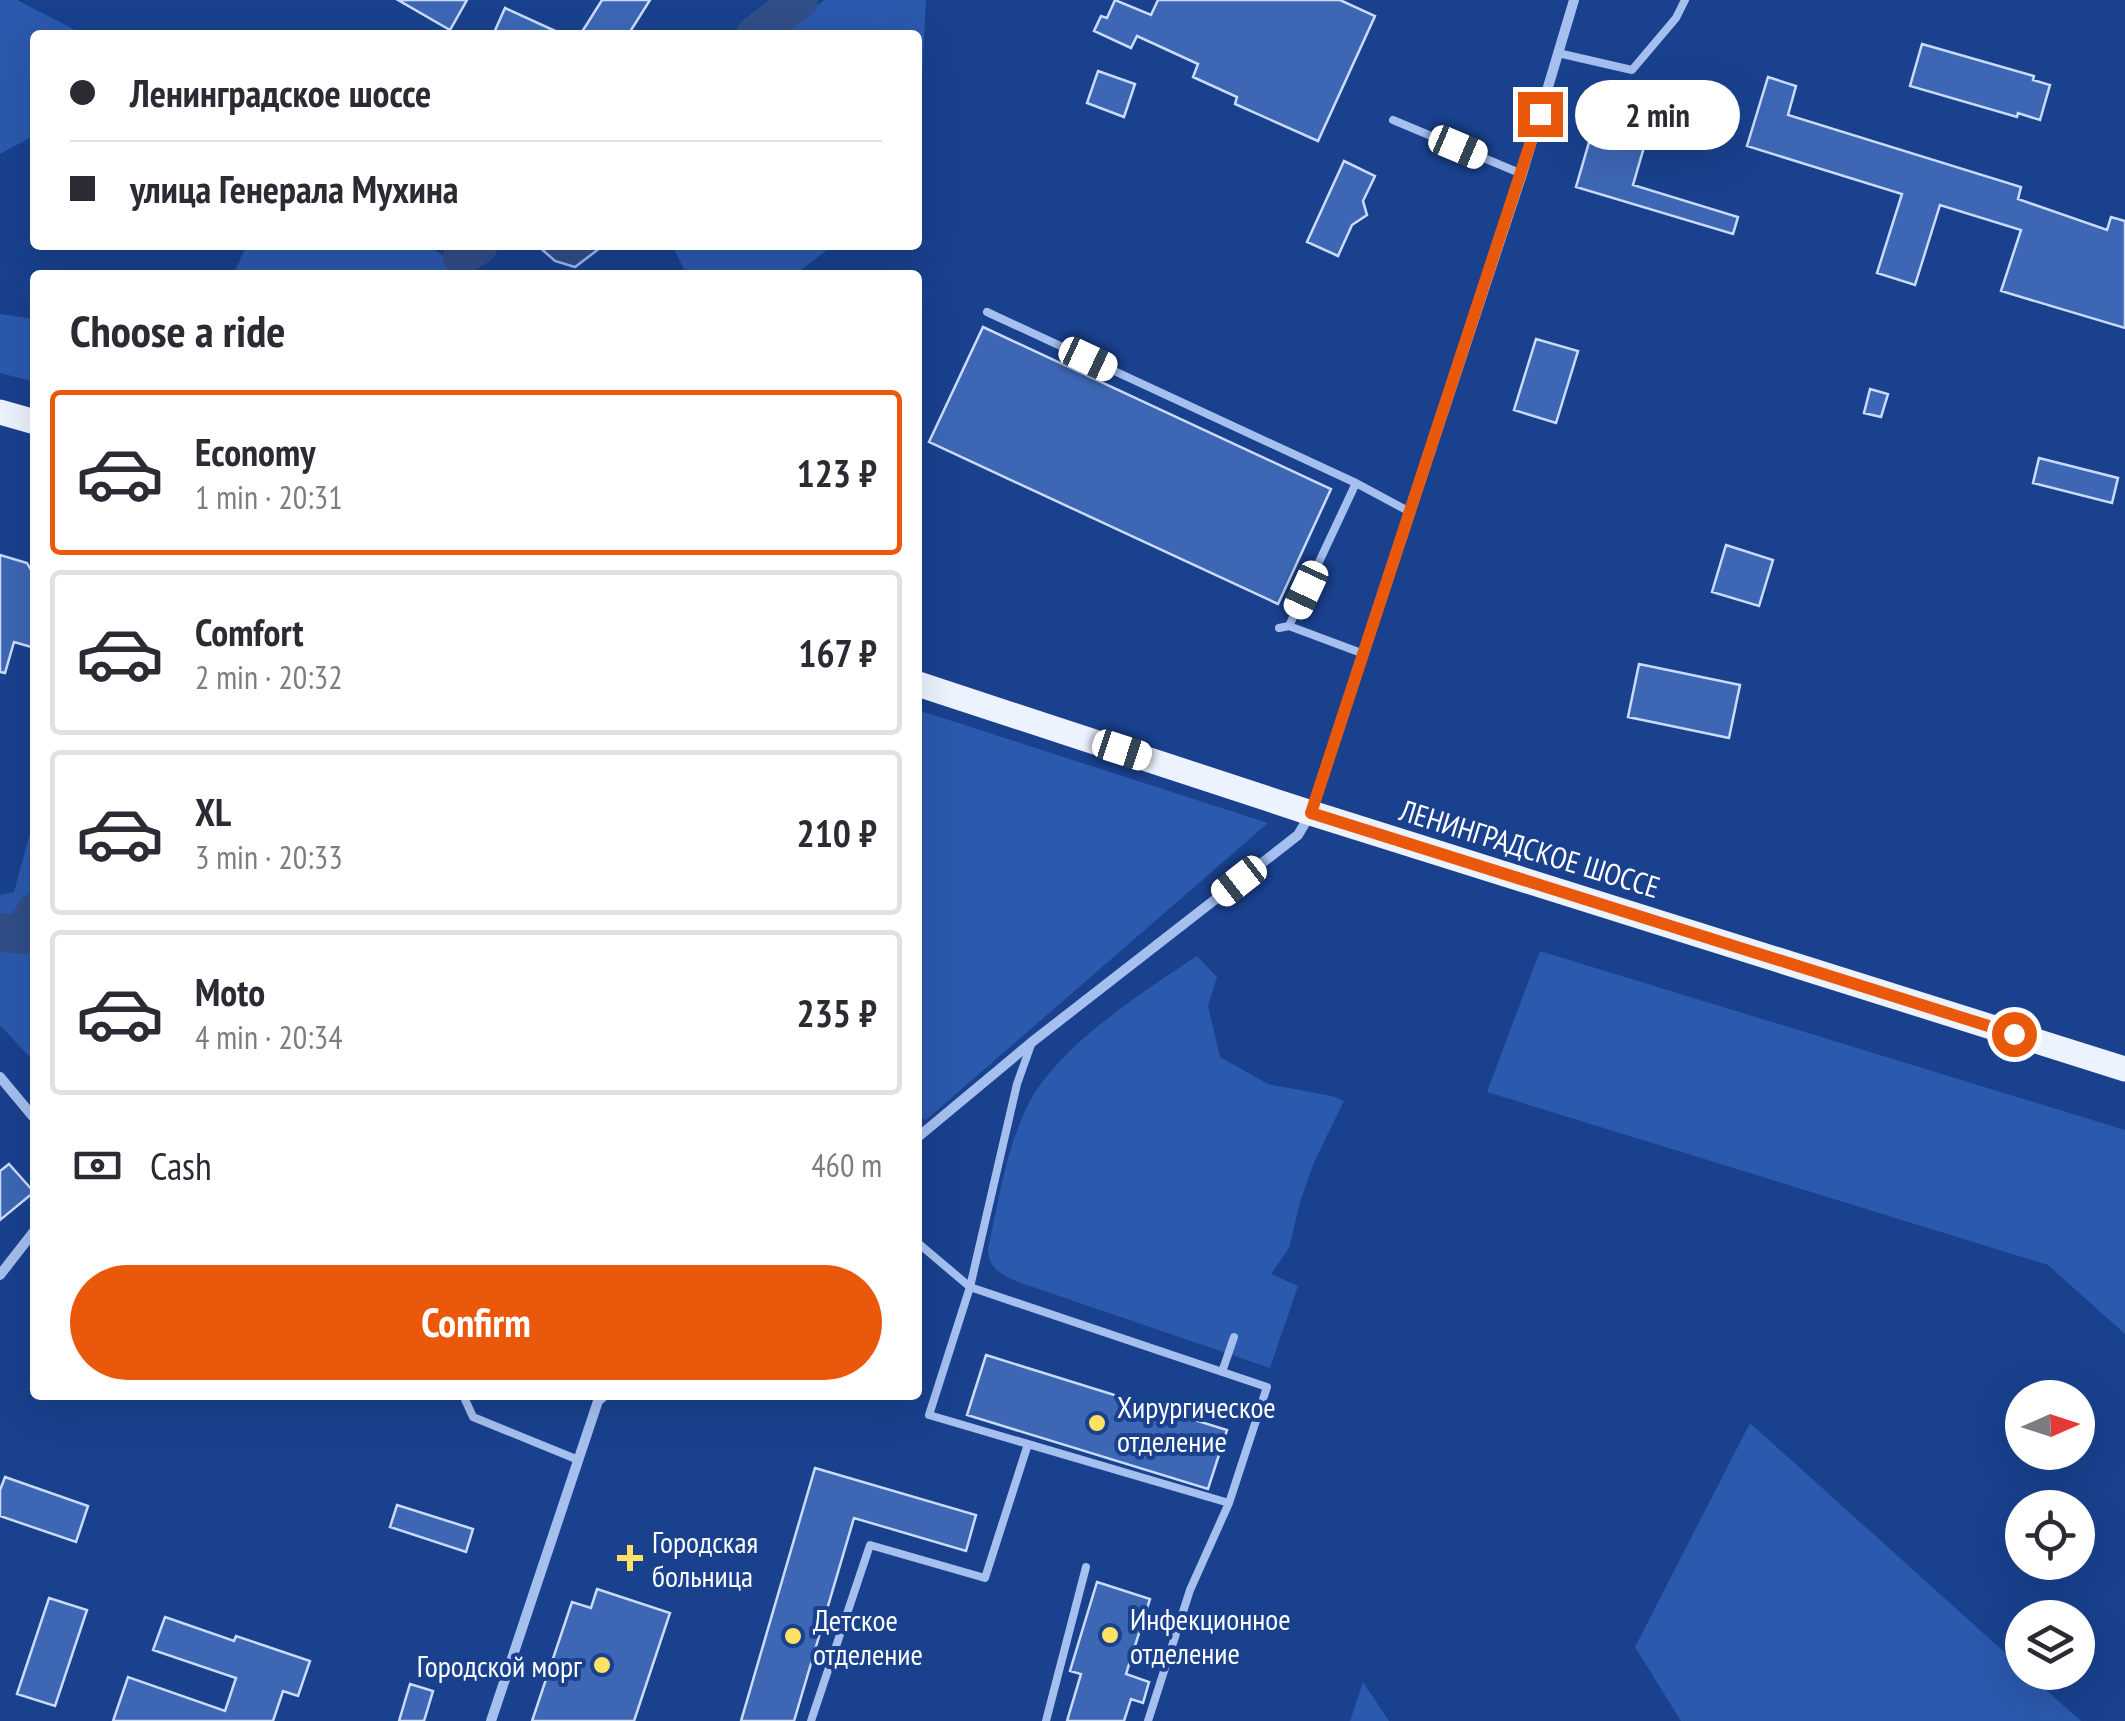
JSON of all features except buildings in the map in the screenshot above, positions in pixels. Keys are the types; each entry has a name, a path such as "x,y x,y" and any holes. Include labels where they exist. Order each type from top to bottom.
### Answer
{"main road":[{"path":"0,412 30,421"},
{"name":"ЛЕНИНГРАДСКОЕ ШОССЕ","path":"922,685 1311,813 2125,1069"}],"street":[{"path":"922,1133 1298,835 1311,813 1522,174 1574,0"},
{"path":"0,1077 30,1113"},
{"path":"0,1275 30,1236"},
{"path":"491,1721 598,1400"}],"lane":[{"path":"1558,53 1632,70 1676,18 1685,0"},
{"path":"1393,120 1522,174"},
{"path":"987,312 1356,483 1410,512"},
{"path":"1356,483 1284,627 1364,654"},
{"path":"1032,1042 1017,1084 970,1287 929,1415 1230,1503"},
{"path":"922,1246 970,1287 1267,1387 1230,1503 1190,1590 1148,1721"},
{"path":"1222,1372 1234,1337"},
{"path":"466,1400 473,1417 576,1459"},
{"path":"811,1721 870,1545 984,1578 1028,1444"},
{"path":"1046,1721 1086,1567"}],"shaded area":[{"path":"0,0 17,0 75,30 30,30 30,138 0,154"},
{"path":"824,0 926,0 922,78 922,30 785,30"},
{"path":"245,250 434,250 468,270 235,270"},
{"path":"543,250 597,250 575,267 555,261"},
{"path":"674,250 827,250 801,270 684,270"},
{"path":"0,314 30,318 30,381 0,373"},
{"path":"922,711 1268,823 926,1120 922,1118"},
{"path":"30,833 30,1058 0,1025 0,895 14,892"},
{"path":"1540,951 2125,1130 2125,1334 2048,1265 1487,1092"},
{"path":"1197,956 1217,977 1208,1006 1220,1057 1268,1084 1344,1101 1314,1162 1289,1248 1271,1274 1298,1286 1270,1368 1018,1282 997,1270 989,1256 1009,1155 1022,1118 1044,1080 1105,1020"},
{"path":"1750,1423 2005,1653 2005,1690 2046,1690 2081,1721 1681,1721 1635,1647"},
{"path":"1363,1682 1389,1721 1350,1721"}],"waterway":[{"path":"761,30 799,0"},
{"path":"462,257 472,250"},
{"path":"0,932 22,935 30,921"}],"place":[{"name":"Хирургическое отделение","path":"1097,1423"},
{"name":"Городская больница","path":"630,1558"},
{"name":"Инфекционное отделение","path":"1110,1635"},
{"name":"Детское отделение","path":"793,1636"},
{"name":"Городской морг","path":"602,1665"}],"route":[{"path":"1540,114 1311,813 2014,1034"}]}
